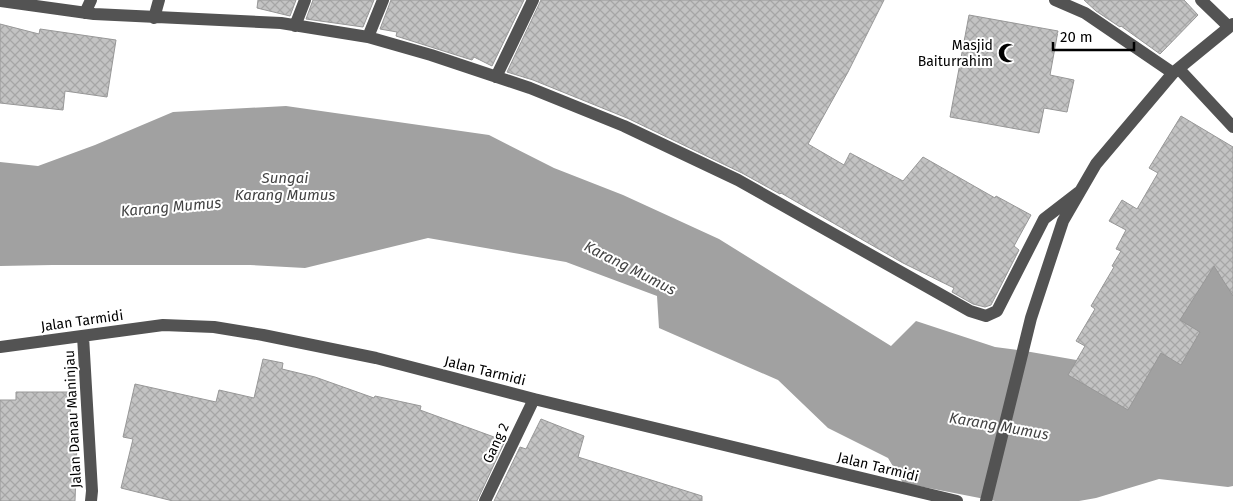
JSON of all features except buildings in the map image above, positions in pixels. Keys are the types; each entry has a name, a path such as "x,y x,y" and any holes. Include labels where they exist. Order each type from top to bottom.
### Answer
{"street":[{"path":"85,13 91,0"},
{"path":"154,18 159,0"},
{"path":"295,26 304,0"},
{"path":"368,37 384,0"},
{"path":"496,77 533,0"},
{"path":"1055,0 1085,13 1176,71 1233,127"},
{"path":"986,501 1031,318 1063,221 1096,164 1176,71 1231,26 1201,0"},
{"path":"0,1 85,13 295,26 368,37 431,55 530,88 624,126 730,176 970,311 986,316 997,311 1044,219 1079,192"},
{"name":"Jalan Tarmidi","path":"0,347 163,325 214,327 376,358 534,399 956,501"},
{"name":"Jalan Danau Maninjau","path":"84,336 91,501"},
{"name":"Gang 2","path":"485,501 534,399"}],"water":[{"name":"Sungai Karang Mumus","path":"286,106 489,135 554,168 623,195 719,239 891,346 916,321 995,347 1105,365 1152,296 1233,255 1233,486 1159,479 1096,498 1079,501 995,501 903,483 888,458 828,428 778,380 659,328 657,296 566,262 428,238 305,268 250,265 0,266 0,162 38,166 95,145 173,112"}],"place":[{"name":"Masjid Baiturrahim","path":"1008,53"}],"water label":[{"name":"Karang Mumus","path":"171,207"},
{"name":"Karang Mumus","path":"630,268"},
{"name":"Karang Mumus","path":"999,426"}]}
